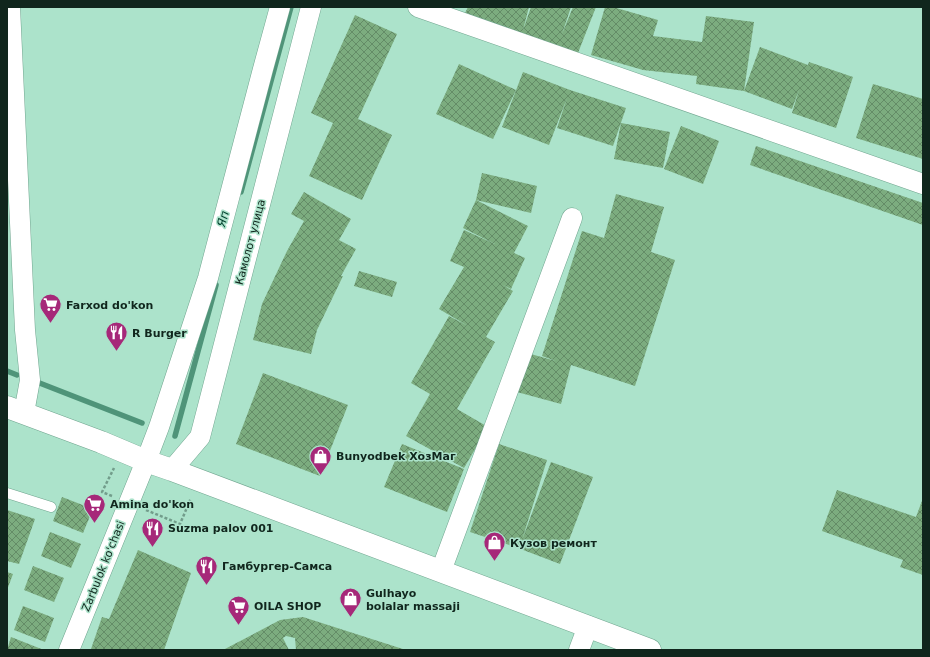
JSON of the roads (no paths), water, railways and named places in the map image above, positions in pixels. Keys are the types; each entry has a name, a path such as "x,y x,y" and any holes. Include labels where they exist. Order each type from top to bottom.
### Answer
{"main road":[{"path":"12,412 101,442 146,461 650,650"}],"street":[{"path":"10,7 16,328 30,380 12,412"},
{"name":"Zarbulok ko'chasi","path":"69,650 159,427 208,278 280,7"},
{"name":"Камолот улица","path":"172,470 200,437 311,7"},
{"path":"418,7 923,184"},
{"path":"441,571 572,218"},
{"path":"579,650 588,626"}],"lane":[{"path":"7,493 51,507"}],"waterway":[{"name":"Яп","path":"241,192 291,7"},
{"name":"Яп","path":"175,436 216,285"},
{"name":"Яп","path":"7,371 17,375"},
{"name":"Яп","path":"37,382 142,423"}],"place":[{"name":"Farxod do'kon","path":"50,324"},
{"name":"R Burger","path":"117,352"},
{"name":"Bunyodbek ХозМаг","path":"320,476"},
{"name":"Amina do'kon","path":"94,524"},
{"name":"Suzma palov 001","path":"153,548"},
{"name":"Кузов ремонт","path":"495,562"},
{"name":"Гамбургер-Самса","path":"207,586"},
{"name":"Gulhayo bolalar massaji","path":"350,618"},
{"name":"OILA SHOP","path":"239,626"}]}
